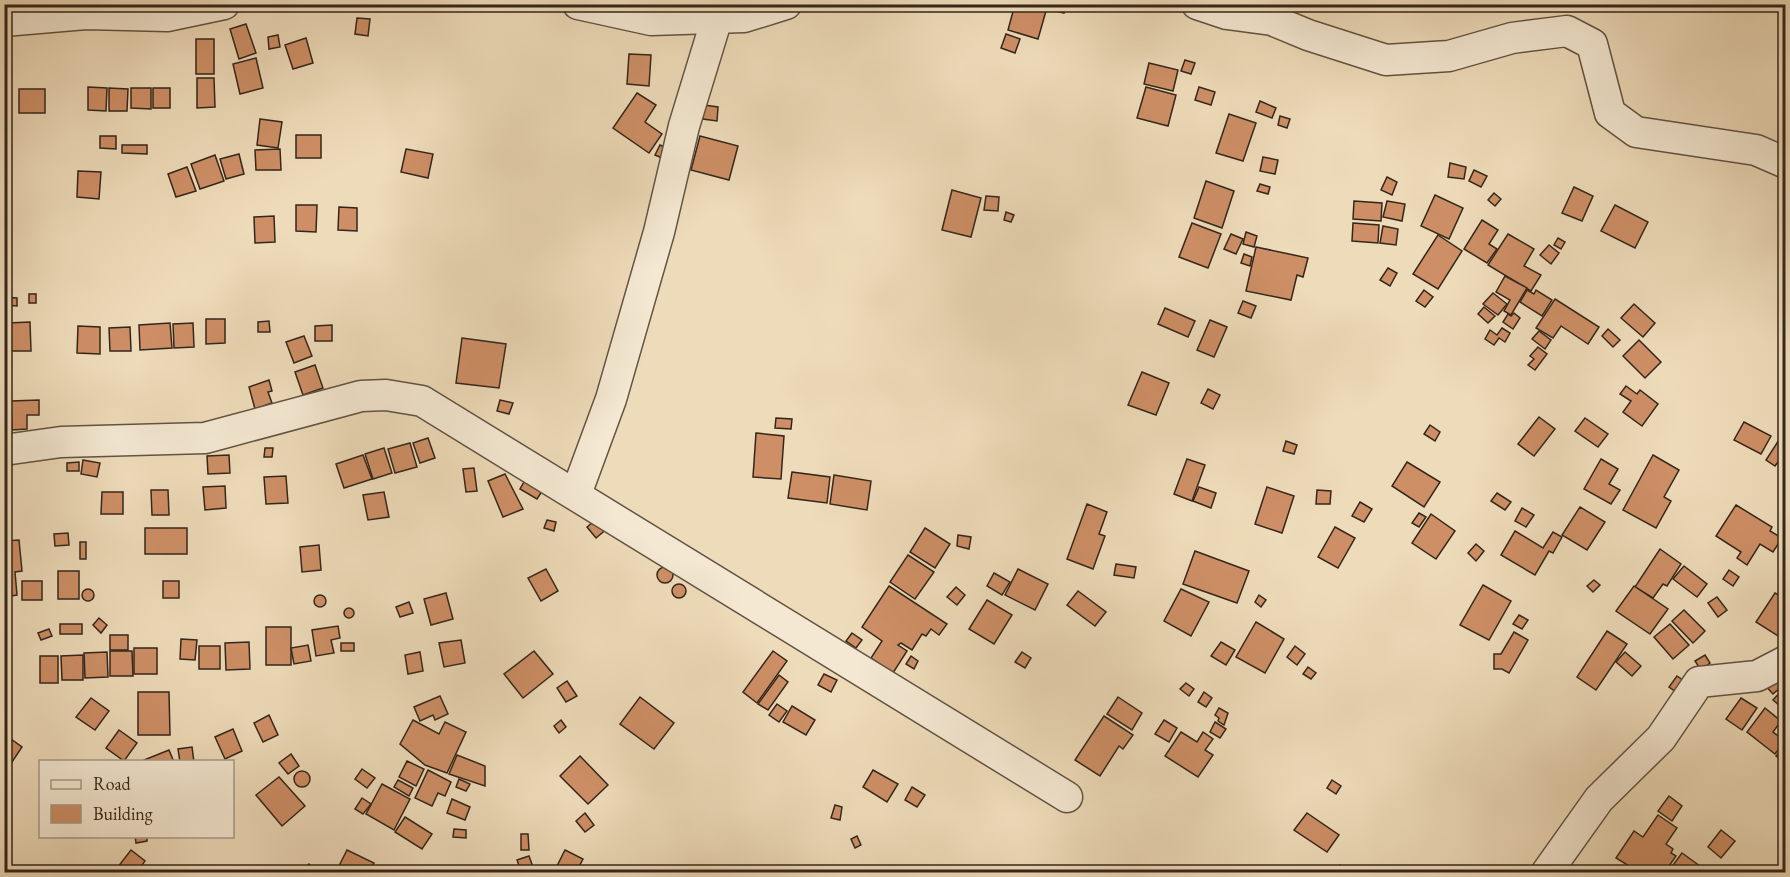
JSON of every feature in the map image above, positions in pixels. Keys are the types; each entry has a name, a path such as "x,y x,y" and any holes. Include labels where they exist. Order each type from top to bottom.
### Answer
{"street":[{"path":"4,21 86,14 167,16 224,4"},
{"path":"578,4 651,20 717,11 744,17 786,4"},
{"path":"1197,4 1227,14 1272,20 1308,35 1386,60 1449,56 1512,38 1567,31 1592,44 1610,113 1636,132 1756,150 1785,162"},
{"path":"576,494 614,388 659,232 684,126 717,11"},
{"path":"4,450 61,442 205,438 361,396 386,395 422,400 881,685 1067,797"},
{"path":"1547,873 1599,799 1661,738 1699,682 1757,676 1785,661"}],"building":[{"path":"356,4 393,4 393,11 356,11"},
{"path":"1015,4 1048,4 1038,39 1008,30"},
{"path":"1057,4 1066,4 1064,13 1056,11"},
{"path":"357,18 370,19 368,36 355,34"},
{"path":"246,24 256,53 239,59 230,29"},
{"path":"1006,34 1020,39 1015,53 1001,48"},
{"path":"278,35 280,47 269,49 268,37"},
{"path":"306,38 313,63 293,69 285,45"},
{"path":"196,39 214,39 214,74 196,74"},
{"path":"629,54 651,55 649,86 627,84"},
{"path":"256,58 263,88 240,94 233,64"},
{"path":"1185,60 1195,63 1191,74 1181,71"},
{"path":"1149,63 1178,70 1173,91 1144,84"},
{"path":"197,78 214,78 215,107 197,108"},
{"path":"88,87 107,88 106,111 88,110"},
{"path":"1146,87 1176,95 1168,126 1137,118"},
{"path":"1199,87 1215,92 1211,105 1195,100"},
{"path":"109,88 128,89 127,111 109,111"},
{"path":"131,88 151,88 151,109 131,108"},
{"path":"153,88 170,88 170,108 153,108"},
{"path":"19,89 45,89 45,113 19,113"},
{"path":"637,93 656,105 645,122 662,134 649,153 613,128"},
{"path":"1260,101 1276,108 1272,118 1256,112"},
{"path":"704,105 718,107 717,121 703,119"},
{"path":"1229,114 1256,123 1243,161 1216,153"},
{"path":"1280,116 1290,119 1287,128 1278,125"},
{"path":"260,119 282,122 278,148 257,145"},
{"path":"296,135 321,135 321,158 296,158"},
{"path":"100,136 116,136 116,149 100,148"},
{"path":"700,136 738,146 729,180 691,170"},
{"path":"122,145 147,145 147,154 122,153"},
{"path":"660,145 671,150 667,160 655,155"},
{"path":"280,149 281,170 256,170 255,150"},
{"path":"406,149 433,154 428,178 401,172"},
{"path":"239,154 244,174 226,179 220,159"},
{"path":"215,155 224,181 200,189 191,164"},
{"path":"1263,157 1278,160 1275,174 1260,171"},
{"path":"1450,163 1466,167 1464,179 1448,177"},
{"path":"187,167 196,191 176,197 168,174"},
{"path":"1474,170 1487,176 1481,187 1469,181"},
{"path":"78,171 101,172 99,199 77,197"},
{"path":"1387,177 1397,182 1392,195 1381,190"},
{"path":"1206,181 1234,191 1222,228 1194,218"},
{"path":"1260,184 1270,187 1268,194 1257,191"},
{"path":"1574,187 1593,196 1582,221 1562,213"},
{"path":"952,190 981,198 971,237 942,230"},
{"path":"1494,193 1501,199 1495,206 1488,200"},
{"path":"1435,195 1463,208 1449,239 1421,226"},
{"path":"986,196 999,197 998,211 984,210"},
{"path":"1354,201 1382,203 1381,221 1353,219"},
{"path":"1387,201 1405,204 1402,221 1383,217"},
{"path":"296,205 317,205 316,232 296,231"},
{"path":"1615,205 1648,222 1635,248 1601,231"},
{"path":"339,207 357,208 357,231 338,230"},
{"path":"1006,212 1014,215 1011,222 1004,220"},
{"path":"274,216 275,242 255,243 254,217"},
{"path":"1482,220 1498,230 1489,244 1497,249 1487,263 1464,249"},
{"path":"1192,223 1221,234 1208,268 1179,257"},
{"path":"1353,223 1379,225 1378,243 1352,241"},
{"path":"1383,226 1398,229 1396,245 1380,243"},
{"path":"1246,232 1257,236 1254,247 1243,244"},
{"path":"1231,234 1243,239 1236,254 1224,249"},
{"path":"1508,234 1534,249 1524,266 1541,275 1531,291 1488,265"},
{"path":"1438,235 1462,251 1438,289 1413,274"},
{"path":"1558,238 1565,242 1561,249 1554,245"},
{"path":"1549,245 1559,253 1551,264 1540,255"},
{"path":"1256,247 1308,258 1303,277 1297,275 1291,300 1246,291"},
{"path":"1244,254 1252,257 1250,266 1241,263"},
{"path":"1388,268 1397,273 1390,286 1380,280"},
{"path":"1505,276 1527,288 1511,315 1504,311 1510,300 1496,292"},
{"path":"1424,290 1433,297 1425,307 1416,301"},
{"path":"1527,290 1534,294 1536,290 1552,300 1542,316 1520,302"},
{"path":"1493,293 1507,304 1498,315 1483,304"},
{"path":"29,294 36,294 36,303 29,303"},
{"path":"4,297 17,298 17,306 4,305"},
{"path":"1555,299 1599,327 1588,344 1561,326 1553,338 1536,328"},
{"path":"1243,301 1256,306 1251,318 1238,313"},
{"path":"1634,304 1655,323 1643,337 1621,318"},
{"path":"1484,307 1495,316 1488,323 1478,314"},
{"path":"1165,308 1195,321 1188,337 1158,324"},
{"path":"1514,313 1520,318 1513,329 1503,322 1508,314 1511,316"},
{"path":"206,319 225,319 225,343 206,344"},
{"path":"1210,320 1227,327 1214,357 1197,350"},
{"path":"269,321 270,332 258,332 258,322"},
{"path":"30,322 31,351 9,351 8,323"},
{"path":"170,323 172,348 140,350 139,325"},
{"path":"193,323 194,347 174,348 173,324"},
{"path":"332,325 332,341 315,341 315,326"},
{"path":"78,326 100,327 100,354 77,353"},
{"path":"130,327 131,351 110,351 109,328"},
{"path":"1502,328 1510,333 1505,342 1499,338 1494,345 1485,339 1490,330 1497,335"},
{"path":"1608,329 1620,340 1613,347 1602,336"},
{"path":"1539,331 1551,340 1545,349 1532,339"},
{"path":"304,336 312,356 294,363 286,342"},
{"path":"462,338 506,344 499,388 456,383"},
{"path":"1639,340 1661,362 1645,378 1623,356"},
{"path":"1538,347 1547,354 1535,370 1528,365 1534,359 1530,356"},
{"path":"315,365 323,388 303,395 295,372"},
{"path":"1142,372 1169,383 1156,415 1128,405"},
{"path":"269,380 272,391 268,392 272,403 255,409 249,387"},
{"path":"1626,386 1637,394 1640,390 1658,404 1642,426 1623,412 1631,401 1620,394"},
{"path":"1208,389 1220,395 1213,409 1201,403"},
{"path":"39,400 39,415 27,415 27,429 12,430 11,401"},
{"path":"500,400 513,403 509,414 497,411"},
{"path":"4,403 8,431 4,431"},
{"path":"1539,417 1555,429 1534,456 1518,444"},
{"path":"776,418 792,419 791,429 775,428"},
{"path":"1585,418 1608,434 1598,447 1575,431"},
{"path":"1744,422 1771,436 1761,454 1734,440"},
{"path":"1430,425 1440,432 1435,441 1424,434"},
{"path":"1786,429 1786,466 1778,462 1775,466 1766,460"},
{"path":"756,433 784,436 781,479 753,477"},
{"path":"428,438 435,458 420,463 413,443"},
{"path":"1286,441 1297,445 1294,454 1283,451"},
{"path":"410,443 417,467 395,473 388,449"},
{"path":"265,448 273,448 272,457 264,457"},
{"path":"384,448 392,473 373,479 365,454"},
{"path":"229,455 230,473 208,474 207,456"},
{"path":"363,455 372,479 344,488 336,464"},
{"path":"1653,455 1679,470 1664,497 1671,501 1656,528 1623,510"},
{"path":"1187,459 1205,465 1192,501 1174,494"},
{"path":"1601,459 1618,469 1609,484 1620,490 1611,504 1584,489"},
{"path":"83,460 100,463 97,477 81,474"},
{"path":"79,462 79,471 67,471 67,463"},
{"path":"1407,462 1440,482 1424,507 1392,486"},
{"path":"474,468 477,491 466,492 463,469"},
{"path":"792,472 830,477 827,503 788,498"},
{"path":"505,474 523,509 503,517 488,481"},
{"path":"528,475 546,485 537,499 520,489"},
{"path":"834,475 871,481 867,510 830,504"},
{"path":"286,476 288,503 266,504 264,477"},
{"path":"225,486 226,508 205,510 203,487"},
{"path":"1199,487 1216,493 1211,508 1193,501"},
{"path":"1267,487 1294,496 1282,533 1255,524"},
{"path":"151,490 168,490 169,515 152,515"},
{"path":"1317,490 1331,491 1330,504 1316,504"},
{"path":"102,492 123,492 123,514 101,514"},
{"path":"384,492 389,517 368,520 363,495"},
{"path":"1497,493 1511,502 1505,510 1491,501"},
{"path":"1360,502 1372,509 1364,522 1352,516"},
{"path":"1087,504 1107,512 1099,534 1105,536 1093,569 1067,559"},
{"path":"1736,505 1772,527 1770,531 1782,538 1773,552 1760,544 1747,565 1737,558 1741,552 1716,536"},
{"path":"1580,507 1605,522 1587,550 1562,535"},
{"path":"1522,508 1534,515 1526,527 1515,521"},
{"path":"1419,513 1426,517 1419,527 1412,523"},
{"path":"1431,514 1455,531 1436,559 1412,543"},
{"path":"599,517 608,528 596,538 587,527"},
{"path":"547,520 556,522 554,531 544,528"},
{"path":"1335,527 1355,538 1338,568 1318,557"},
{"path":"145,528 187,528 187,554 145,554"},
{"path":"925,528 950,544 935,568 910,552"},
{"path":"1515,531 1543,548 1553,532 1562,537 1553,553 1549,551 1535,575 1501,555"},
{"path":"68,533 69,545 55,546 54,534"},
{"path":"958,535 971,537 969,549 957,546"},
{"path":"19,540 22,571 15,572 17,595 4,597 4,541"},
{"path":"80,542 86,542 86,559 80,559"},
{"path":"1476,544 1484,551 1476,561 1468,553"},
{"path":"319,545 321,570 302,572 300,547"},
{"path":"1660,549 1681,564 1667,586 1663,584 1653,598 1635,587"},
{"path":"1195,551 1249,571 1237,603 1183,584"},
{"path":"908,555 934,572 915,599 890,582"},
{"path":"1116,564 1136,567 1134,578 1114,575"},
{"path":"1684,566 1707,584 1697,597 1673,579"},
{"path":"665,567 671,569 673,575 671,581 665,583 659,581 657,575 659,569"},
{"path":"546,569 558,591 541,601 528,578"},
{"path":"1018,569 1048,584 1035,610 1005,595"},
{"path":"1729,570 1739,577 1733,586 1723,579"},
{"path":"58,571 79,571 79,599 58,599"},
{"path":"994,573 1010,582 1002,595 987,586"},
{"path":"1594,580 1600,585 1593,592 1587,586"},
{"path":"22,581 42,581 42,600 22,600"},
{"path":"163,581 179,581 179,598 163,598"},
{"path":"676,584 682,584 686,591 682,598 676,598 672,594 672,588"},
{"path":"1483,585 1511,601 1489,640 1460,625"},
{"path":"889,586 947,624 939,635 931,629 926,636 922,634 912,650 901,643 898,645 907,651 893,673 871,658 882,641 862,627"},
{"path":"1634,586 1668,609 1650,634 1616,611"},
{"path":"956,587 965,595 957,605 947,597"},
{"path":"90,589 93,590 93,600 86,601 83,600 82,593 83,590"},
{"path":"1181,589 1209,602 1191,636 1164,621"},
{"path":"1078,591 1106,612 1095,626 1067,605"},
{"path":"446,593 453,619 431,625 424,599"},
{"path":"1775,593 1786,599 1786,641 1756,622"},
{"path":"322,595 326,601 322,607 318,607 314,599"},
{"path":"1259,595 1266,600 1261,607 1255,602"},
{"path":"1717,597 1727,610 1718,617 1708,603"},
{"path":"987,600 1012,615 994,644 969,629"},
{"path":"409,602 413,613 400,617 396,607"},
{"path":"349,608 353,609 353,617 349,618 345,617 344,613 345,609"},
{"path":"1684,610 1705,631 1693,643 1672,621"},
{"path":"1519,615 1528,620 1522,629 1513,624"},
{"path":"99,618 107,625 101,633 93,625"},
{"path":"1256,622 1284,639 1265,673 1236,657"},
{"path":"60,624 82,624 82,634 60,634"},
{"path":"1670,624 1689,645 1673,659 1654,637"},
{"path":"338,626 340,638 331,640 334,653 316,656 312,630"},
{"path":"266,627 291,627 291,665 266,665"},
{"path":"49,629 52,636 41,640 38,633"},
{"path":"1607,631 1627,644 1596,690 1577,677"},
{"path":"1514,632 1528,640 1509,673 1502,669 1494,669 1494,654 1501,654"},
{"path":"852,633 862,640 856,648 846,641"},
{"path":"110,635 128,635 128,650 110,650"},
{"path":"181,639 197,640 195,660 180,659"},
{"path":"461,640 465,663 444,667 439,643"},
{"path":"249,642 250,669 226,670 225,643"},
{"path":"1221,642 1235,650 1226,665 1211,656"},
{"path":"341,643 354,643 354,651 341,651"},
{"path":"308,645 311,661 294,664 291,648"},
{"path":"199,646 220,646 220,669 199,669"},
{"path":"1295,646 1305,654 1297,665 1287,657"},
{"path":"134,648 157,648 157,674 134,674"},
{"path":"110,651 132,651 133,676 110,676"},
{"path":"534,651 553,674 523,698 504,674"},
{"path":"773,651 787,661 757,703 743,692"},
{"path":"107,652 108,677 85,678 84,653"},
{"path":"420,652 423,671 408,674 405,655"},
{"path":"1022,652 1031,658 1025,668 1015,662"},
{"path":"1625,652 1641,666 1632,676 1616,662"},
{"path":"83,655 83,680 62,680 61,656"},
{"path":"1705,655 1710,663 1701,670 1695,661"},
{"path":"40,656 58,656 58,683 40,683"},
{"path":"911,656 918,661 914,669 906,664"},
{"path":"1308,667 1316,673 1311,679 1303,674"},
{"path":"824,674 837,680 831,692 818,685"},
{"path":"779,675 788,682 768,710 758,704"},
{"path":"1773,675 1783,685 1773,694 1763,683"},
{"path":"1677,676 1690,685 1682,696 1669,687"},
{"path":"567,681 577,696 566,702 557,688"},
{"path":"1186,683 1194,689 1189,696 1180,689"},
{"path":"1783,689 1786,691 1786,711 1773,700"},
{"path":"138,692 169,692 170,735 138,735"},
{"path":"1204,692 1212,698 1206,707 1198,702"},
{"path":"440,696 448,714 435,720 433,715 420,721 414,707"},
{"path":"640,697 674,723 654,749 620,724"},
{"path":"1118,697 1142,713 1132,730 1107,714"},
{"path":"91,698 109,711 95,730 76,717"},
{"path":"1741,698 1757,708 1742,730 1726,719"},
{"path":"777,704 787,711 779,722 769,715"},
{"path":"792,706 815,720 806,735 783,722"},
{"path":"1219,708 1228,713 1224,725 1215,715"},
{"path":"1765,708 1781,721 1773,732 1785,741 1775,754 1747,732"},
{"path":"269,715 278,735 263,742 254,723"},
{"path":"1104,716 1133,735 1123,749 1119,746 1100,776 1075,760"},
{"path":"413,720 439,734 445,722 466,732 447,773 425,765 400,744"},
{"path":"561,720 566,727 559,733 554,726"},
{"path":"1164,720 1177,728 1169,742 1155,734"},
{"path":"1215,722 1226,729 1220,738 1210,732"},
{"path":"233,729 242,751 225,759 215,737"},
{"path":"119,730 137,743 125,760 106,748"},
{"path":"1181,732 1197,742 1203,732 1213,739 1205,750 1213,755 1198,777 1165,756"},
{"path":"4,734 22,747 8,768 4,765"},
{"path":"1786,744 1786,763 1776,756"},
{"path":"192,747 194,760 180,760 178,749"},
{"path":"169,750 173,760 144,760"},
{"path":"291,754 299,766 288,774 279,763"},
{"path":"457,755 485,766 485,786 449,774"},
{"path":"580,756 608,785 588,804 560,776"},
{"path":"407,761 424,769 416,786 399,777"},
{"path":"362,769 375,778 367,788 355,779"},
{"path":"428,770 451,782 445,796 438,793 432,806 415,798"},
{"path":"873,770 898,784 887,802 863,787"},
{"path":"299,771 305,771 310,779 308,785 299,787 294,782 294,776"},
{"path":"279,777 305,806 282,826 256,795"},
{"path":"459,779 470,784 466,791 456,787"},
{"path":"398,780 413,788 409,796 394,787"},
{"path":"1332,780 1341,786 1336,794 1327,788"},
{"path":"382,784 410,799 394,830 366,814"},
{"path":"912,787 925,795 917,807 905,800"},
{"path":"1669,796 1682,806 1672,821 1658,811"},
{"path":"362,798 371,804 363,814 355,809"},
{"path":"452,799 470,807 465,820 447,813"},
{"path":"835,805 842,807 840,820 831,818"},
{"path":"585,813 594,825 585,832 576,821"},
{"path":"1307,813 1339,835 1327,852 1294,830"},
{"path":"1658,815 1677,828 1666,844 1673,849 1671,853 1676,856 1667,869 1662,866 1657,872 1639,872 1616,858 1634,831 1643,837"},
{"path":"405,817 432,834 422,849 395,832"},
{"path":"454,829 466,830 466,838 453,837"},
{"path":"1721,830 1735,841 1721,858 1708,847"},
{"path":"521,834 528,834 529,850 521,850"},
{"path":"857,836 861,845 855,848 851,839"},
{"path":"135,838 147,838 147,841 136,843"},
{"path":"131,850 145,861 137,872 114,872"},
{"path":"347,850 374,863 369,872 336,872"},
{"path":"565,850 583,859 576,872 554,872"},
{"path":"1682,853 1704,869 1702,872 1668,872"},
{"path":"529,856 533,867 521,871 517,860"},
{"path":"309,864 318,872 300,872"},
{"path":"1340,865 1350,872 1335,872"}]}
